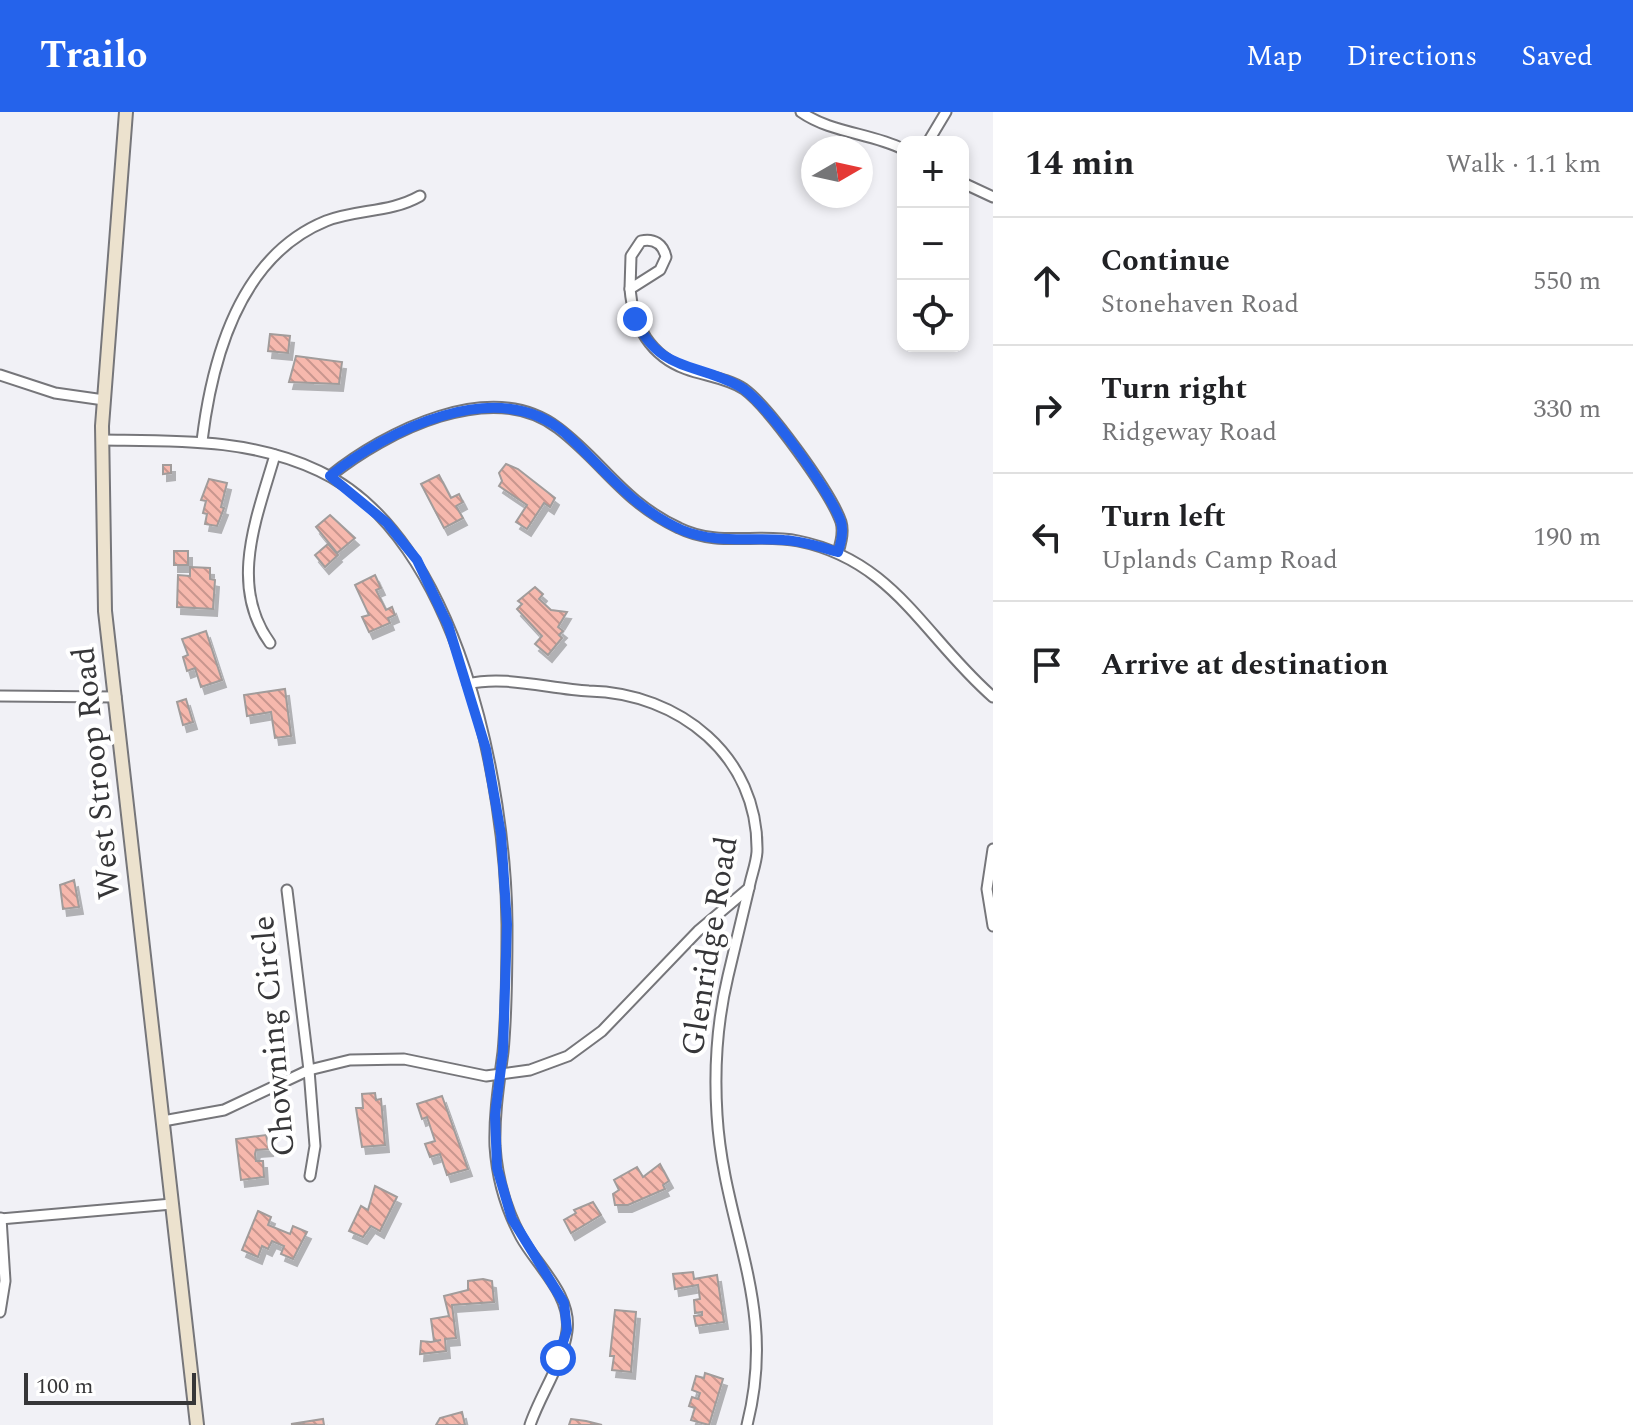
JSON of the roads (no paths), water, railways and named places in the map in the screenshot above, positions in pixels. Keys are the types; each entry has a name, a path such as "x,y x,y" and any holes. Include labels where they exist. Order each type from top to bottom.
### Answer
{"main road":[{"name":"West Stroop Road","path":"126,112 102,440 105,611 197,1425"}],"street":[{"path":"801,112 819,122 871,135 897,146"},
{"path":"932,136 946,112"},
{"path":"969,186 993,197"},
{"path":"202,441 213,376 233,321 256,275 313,227 344,216 389,210 420,196"},
{"path":"630,289 664,263 664,250 654,241 641,241 635,247 628,270 630,289 635,319 658,353 686,369 738,386 763,407 834,508 842,529 838,552"},
{"path":"0,375 55,393 104,400"},
{"path":"330,476 373,445 433,419 477,410 527,414 555,426 640,507 685,531 729,540 798,541 838,552 881,578 964,671 993,697"},
{"path":"102,440 202,441 275,455 330,476 387,523 417,560 448,625 468,684 496,794 505,873 506,981 495,1149 503,1194 522,1239 564,1303 567,1317 565,1339 530,1425"},
{"path":"270,643 254,619 247,587 252,541 275,455"},
{"name":"Glenridge Road","path":"468,684 490,681 633,695 652,700 691,722 723,754 749,799 757,849 720,1014 716,1078 722,1156 756,1303 757,1362 747,1425"},
{"path":"0,696 116,697"},
{"path":"993,849 987,889 993,926"},
{"path":"163,1121 224,1110 309,1070 379,1058 430,1063 486,1076 550,1064 587,1044 698,931 749,888"},
{"name":"Chowning Circle","path":"287,890 309,1070 315,1146 310,1176"},
{"path":"0,1312 5,1281 0,1218 172,1204"}]}
